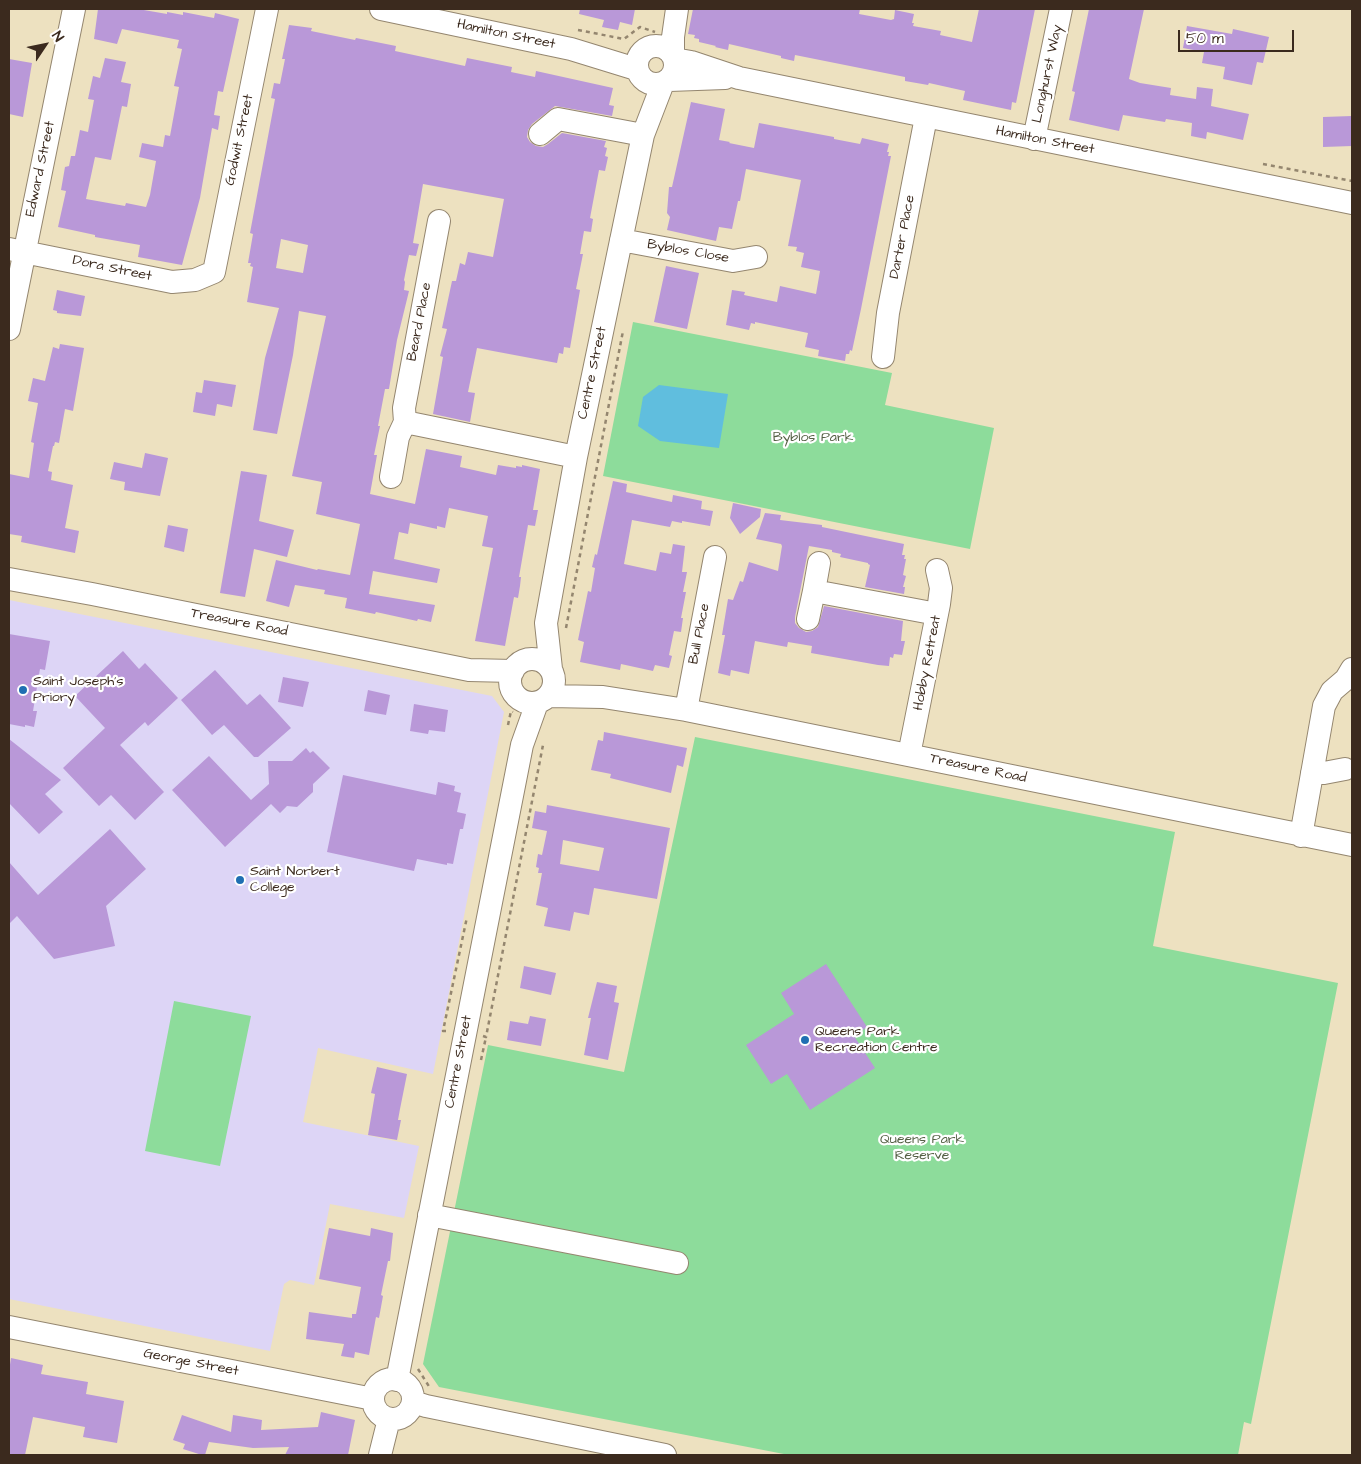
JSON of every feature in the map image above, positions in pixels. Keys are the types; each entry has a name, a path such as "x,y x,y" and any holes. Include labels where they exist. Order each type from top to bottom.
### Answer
{"street":[{"name":"Edward Street","path":"9,329 16,250 74,9"},
{"name":"Godwit Street","path":"214,272 267,9"},
{"name":"Hamilton Street","path":"381,9 426,13 574,39 656,62 691,62 739,78 1352,203"},
{"name":"Centre Street","path":"397,1380 533,683 556,627 576,457 645,130 665,9"},
{"name":"Centre Street","path":"656,62 673,37 678,9"},
{"name":"Longhurst Way","path":"1034,139 1061,9"},
{"name":"Darter Place","path":"883,357 888,313 926,117"},
{"path":"540,134 558,119 645,130"},
{"name":"Beard Place","path":"391,478 398,437 405,422 404,408 440,221"},
{"name":"Byblos Close","path":"621,240 733,261 756,257"},
{"name":"Dora Street","path":"16,250 172,282 195,280 214,272"},
{"path":"405,422 576,457"},
{"name":"Bull Place","path":"686,710 715,557"},
{"path":"808,619 819,562"},
{"name":"Hobby Retreat","path":"909,755 937,614 941,588 938,570"},
{"name":"Treasure Road","path":"9,578 603,697 686,710 1352,845"},
{"path":"814,591 937,614"},
{"path":"1301,836 1327,698 1346,679 1352,669"},
{"path":"1312,773 1345,769"},
{"path":"429,1215 677,1262"},
{"name":"George Street","path":"9,1327 373,1399"},
{"path":"397,1380 408,1386 413,1402 407,1414 395,1419 389,1419 382,1417 377,1412 373,1399 380,1384 385,1381 397,1380"},
{"path":"413,1402 665,1455"},
{"path":"380,1455 389,1419"}],"path":[{"path":"574,39 624,39 640,27 656,62"},
{"path":"1254,162 1352,181"},
{"path":"556,627 623,331"}],"shaded area":[{"name":"Saint Norbert College","path":"9,600 492,696 504,712 433,1074 318,1048 303,1122 419,1146 404,1218 330,1204 314,1285 290,1280 284,1284 270,1351 9,1299"}],"green space":[{"name":"Byblos Park","path":"633,322 892,373 885,405 994,428 970,549 603,476"},
{"name":"Queens Park Reserve","path":"695,737 1175,832 1153,946 1338,983 1251,1424 1244,1422 1238,1455 789,1455 439,1387 423,1364 488,1045 624,1072"},
{"path":"174,1001 251,1016 220,1166 145,1151"}],"water":[{"path":"659,385 728,394 719,448 660,441 638,426 643,397"}],"building":[{"path":"98,9 138,9 183,15 183,12 214,18 215,13 239,19 223,92 218,91 214,115 220,116 218,130 212,128 200,198 182,265 138,257 140,245 95,237 95,235 58,227 66,191 61,190 65,167 69,166 71,156 75,156 80,130 88,132 94,100 88,99 93,76 100,78 105,58 126,62 121,82 131,84 127,107 122,106 111,160 95,157 86,199 125,206 126,203 146,207 156,161 139,157 142,143 163,147 165,135 170,136 179,87 174,86 182,49 177,48 179,40 122,29 117,44 94,39"},
{"path":"580,9 635,9 632,25 620,22 618,30 602,27 604,20 579,14"},
{"path":"693,9 860,9 859,14 891,20 894,19 895,10 914,14 913,26 941,31 940,35 972,42 979,9 1035,9 1016,103 1012,102 1011,110 963,100 965,91 929,83 928,85 905,81 905,77 795,55 794,61 781,58 781,56 729,44 728,50 699,42 699,39 694,38 695,35 688,34"},
{"path":"1089,9 1144,9 1129,79 1140,83 1171,88 1170,95 1196,99 1197,87 1213,89 1211,106 1249,114 1243,140 1207,132 1206,139 1191,136 1192,123 1166,119 1165,122 1123,115 1119,131 1069,120 1075,92 1072,91"},
{"path":"289,25 312,28 311,31 355,40 356,38 396,46 395,51 465,66 467,58 512,67 511,72 535,77 536,71 613,88 609,105 614,106 612,116 555,106 532,124 528,130 527,137 536,146 543,147 562,133 606,141 604,147 607,148 605,156 608,157 605,171 599,170 590,218 593,219 591,232 584,231 580,254 583,254 576,289 580,290 570,348 564,347 563,354 559,353 557,363 477,348 468,392 475,393 470,422 433,414 443,357 440,356 447,329 442,328 452,281 456,281 460,263 465,265 468,252 493,257 504,199 423,184 413,243 419,244 416,256 409,255 404,280 404,290 409,291 397,340 389,389 385,389 378,426 380,426 374,455 377,455 370,494 415,504 426,449 462,456 460,467 496,475 498,465 516,468 516,466 522,467 522,465 540,469 533,510 538,510 535,526 528,525 519,577 521,577 518,598 514,597 505,646 475,641 493,548 482,546 488,516 449,508 445,528 437,526 437,529 410,523 408,534 399,532 394,559 440,569 437,583 373,571 369,594 435,605 431,622 345,608 347,598 324,594 325,590 295,585 289,607 266,601 276,560 317,570 350,575 360,524 316,514 322,482 292,476 326,316 299,311 293,355 277,434 253,430 265,358 279,308 247,302 253,267 250,266 251,263 248,263 253,234 250,233 275,99 271,98 274,83 280,84 285,59 282,59","holes":["281,239 308,245 303,273 276,268"]},
{"path":"1187,26 1232,34 1233,29 1269,37 1263,63 1257,62 1252,85 1223,79 1225,67 1202,63 1204,52 1183,48"},
{"path":"9,59 32,63 23,117 9,114"},
{"path":"691,102 725,109 719,140 729,143 754,148 759,123 834,137 834,139 860,144 862,138 889,144 887,152 889,152 888,156 891,156 861,309 852,351 850,350 849,354 846,354 845,361 818,356 819,350 805,347 808,333 755,322 755,324 751,323 749,330 726,325 732,290 745,292 744,295 777,302 780,286 816,294 820,271 801,267 804,253 796,251 797,247 788,246 801,180 746,169 732,229 719,227 716,241 667,230 670,217 667,213 669,187 672,187"},
{"path":"1352,116 1352,146 1323,147 1323,117"},
{"path":"666,266 699,273 687,329 654,322"},
{"path":"57,290 85,296 81,316 57,313 57,311 53,310"},
{"path":"60,344 84,348 73,411 65,409 59,443 55,442 53,446 48,471 52,472 51,480 73,485 65,528 79,531 75,553 21,542 22,536 9,534 9,474 29,478 34,443 31,442 38,403 28,401 33,378 45,381 53,347 59,349"},
{"path":"204,380 236,385 232,407 217,404 215,416 193,412 196,392 202,393"},
{"path":"145,453 168,458 160,496 124,490 125,482 110,479 114,462 142,468"},
{"path":"241,471 267,475 259,521 294,530 287,557 254,549 245,597 220,593"},
{"path":"613,481 627,484 626,492 672,502 673,495 702,501 701,509 713,511 710,526 672,521 670,527 632,520 624,564 656,571 660,552 671,554 673,544 685,546 682,572 687,572 683,592 686,592 681,618 683,618 681,632 674,631 669,655 672,656 669,668 655,665 653,671 621,664 620,670 580,662 584,642 578,640 588,591 591,592 595,568 592,567 595,554 597,555"},
{"path":"733,503 761,509 760,517 740,534 730,518"},
{"path":"765,513 781,515 780,520 822,525 822,527 904,544 902,555 905,555 904,559 906,559 903,575 906,576 903,587 905,587 904,594 865,587 870,565 868,563 840,557 841,554 832,552 832,550 809,546 795,617 795,623 806,632 818,627 824,606 903,621 901,641 905,641 902,655 894,654 893,658 890,657 889,666 878,665 811,653 812,646 788,642 787,647 755,641 749,674 731,670 730,676 718,673 725,635 722,635 728,599 733,600 740,581 743,582 749,562 778,571 781,544 756,539"},
{"path":"168,525 188,529 184,552 164,547"},
{"name":"Saint Joseph's Priory","path":"9,634 50,641 45,670 40,669 33,711 37,711 34,727 9,724"},
{"path":"123,651 139,669 145,663 178,698 148,726 145,722 120,745 164,792 135,820 111,795 99,806 63,768 105,728 75,696"},
{"path":"215,670 247,705 260,694 291,728 258,757 254,757 224,725 212,735 181,700"},
{"path":"283,677 309,682 303,707 278,702"},
{"path":"368,690 390,695 386,715 364,711"},
{"path":"414,704 448,710 445,732 429,730 428,734 410,731"},
{"path":"604,732 687,748 683,767 677,765 671,793 610,778 611,774 591,770 598,740 603,741"},
{"path":"9,739 61,780 45,794 63,812 39,834 9,803"},
{"path":"306,748 310,753 313,751 330,768 313,784 313,792 297,807 287,806 280,813 271,804 225,847 172,790 209,756 251,800 269,784 268,761 292,761"},
{"path":"343,775 436,795 438,782 455,786 454,791 461,793 457,812 466,814 463,829 460,829 453,864 447,863 447,865 417,859 414,871 327,852"},
{"path":"547,805 670,828 657,899 594,888 589,915 574,912 570,931 544,926 548,908 536,905 542,873 538,873 539,868 536,867 538,854 542,855 547,831 532,828 535,811 546,813","holes":["563,840 604,848 599,871 560,864"]},
{"path":"110,829 146,869 106,906 115,946 54,959 17,916 9,924 9,862 38,895"},
{"name":"Queens Park Recreation Centre","path":"826,964 867,1027 854,1036 875,1068 810,1110 787,1074 771,1084 746,1045 794,1014 781,993"},
{"path":"524,966 556,973 551,995 520,988"},
{"path":"597,982 617,986 614,1002 619,1003 608,1060 584,1055 591,1018 588,1018"},
{"path":"530,1016 546,1019 541,1046 507,1040 510,1021 528,1024"},
{"path":"377,1067 407,1074 398,1120 401,1120 397,1140 368,1135 375,1094 371,1093"},
{"path":"329,1228 370,1236 371,1228 393,1233 390,1261 388,1261 381,1295 383,1296 379,1318 376,1317 369,1355 355,1352 354,1358 341,1356 344,1344 306,1339 309,1312 352,1318 352,1314 356,1314 361,1287 319,1279"},
{"path":"11,1358 43,1365 41,1374 88,1382 86,1394 124,1401 117,1443 83,1437 85,1427 33,1417 25,1455 9,1455 9,1371"},
{"path":"321,1412 355,1420 348,1455 285,1455 289,1447 253,1448 209,1442 205,1455 202,1455 183,1449 185,1444 173,1440 182,1415 231,1432 233,1415 262,1420 261,1430 318,1427"}],"place":[{"name":"Saint Joseph's Priory","path":"23,690"},
{"name":"Saint Norbert College","path":"240,880"},
{"name":"Queens Park Recreation Centre","path":"805,1040"}]}
